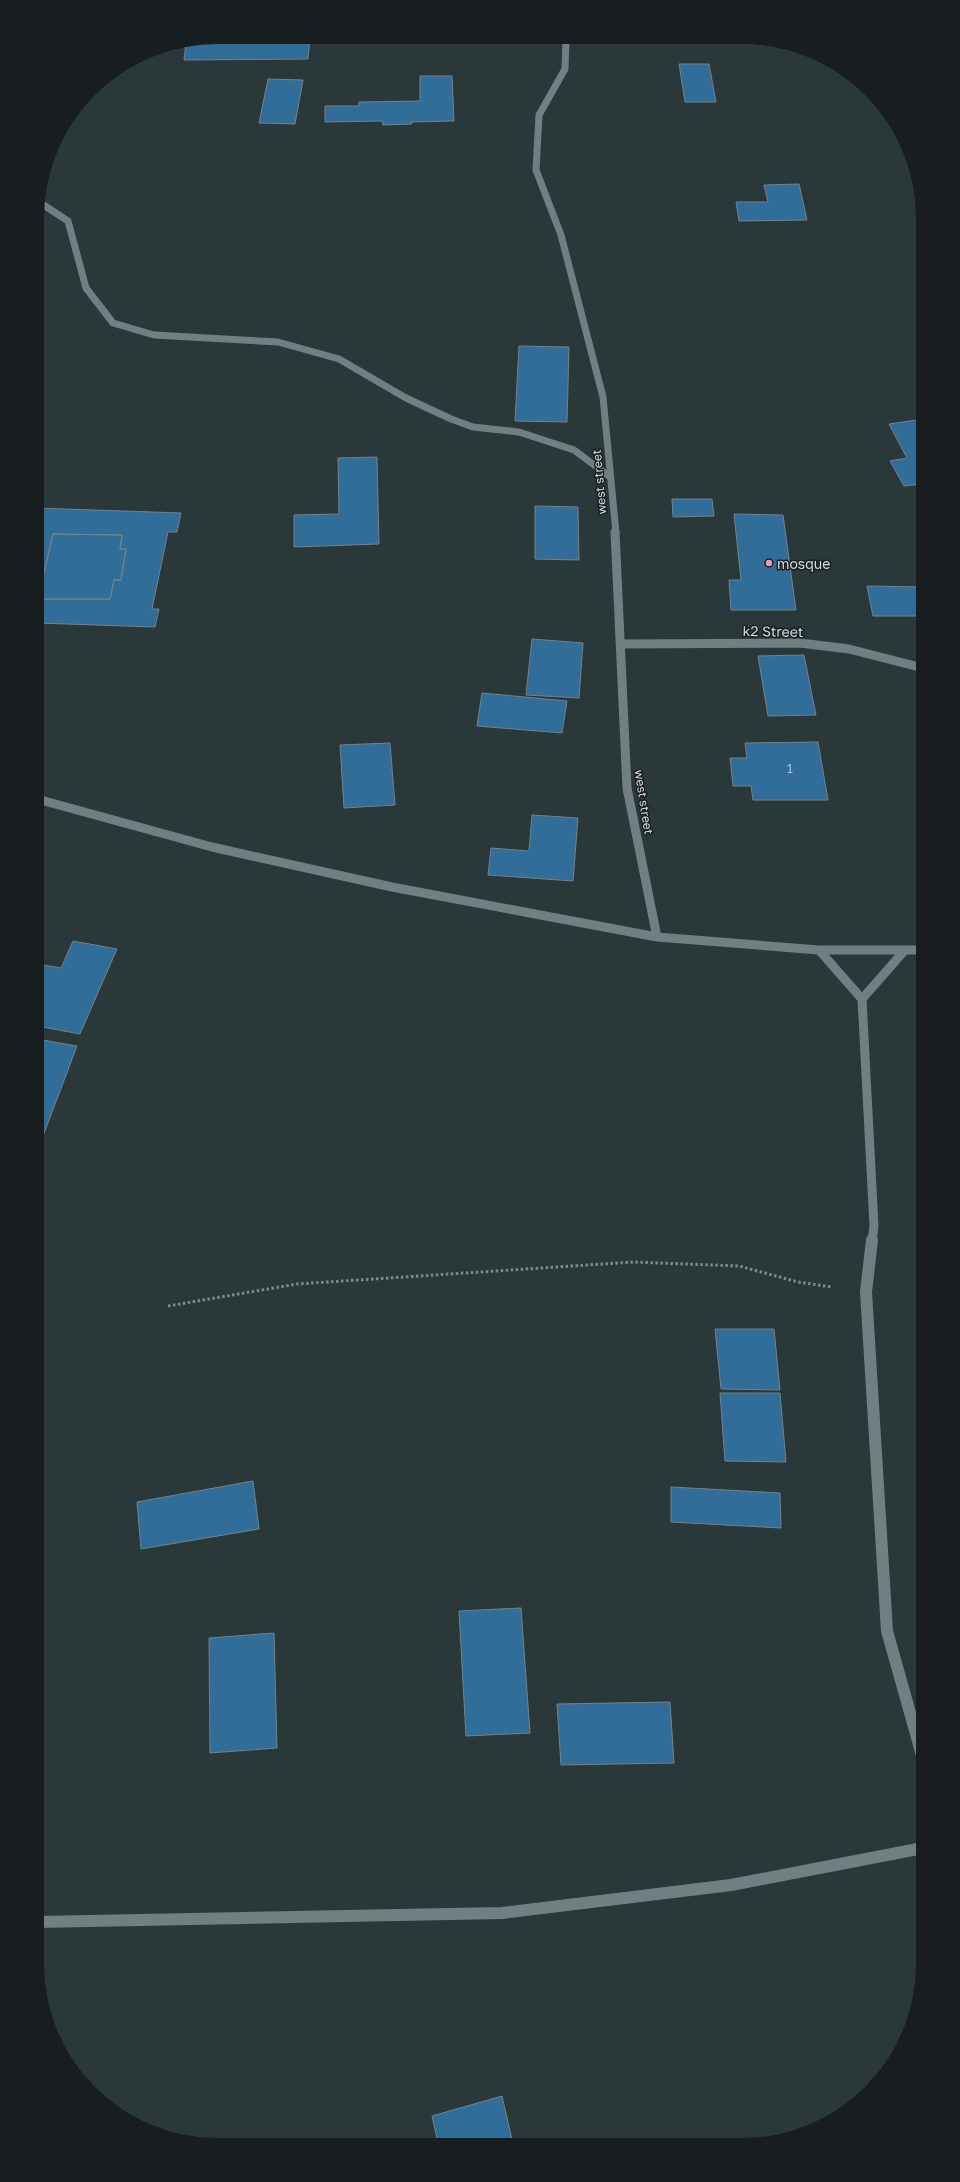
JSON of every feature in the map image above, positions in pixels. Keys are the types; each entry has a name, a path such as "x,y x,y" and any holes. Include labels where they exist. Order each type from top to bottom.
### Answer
{"street":[{"name":"west street","path":"566,44 565,69 539,115 536,170 560,235 603,397 615,521 627,788 657,937"},
{"path":"44,205 68,221 86,288 112,323 132,330 154,335 278,342 339,359 406,398 451,420 473,427 519,432 574,450 610,477"},
{"name":"k2 Street","path":"620,644 800,643 849,649 916,666"},
{"path":"44,801 212,847 392,887 657,937 819,950 916,950"},
{"path":"819,950 862,999 874,1226 866,1292 886,1631 916,1735"},
{"path":"862,999 904,950"},
{"path":"44,1922 114,1919 502,1913 731,1885 916,1849"}],"path":[{"path":"168,1306 298,1284 633,1262 740,1266 798,1282 866,1292"}],"building":[{"path":"309,44 308,59 184,60 186,47 196,45"},
{"path":"679,64 709,64 716,102 685,102"},
{"path":"420,76 452,76 454,121 411,122 412,124 383,125 382,121 325,122 325,106 359,106 359,102 420,101"},
{"path":"268,79 303,80 295,124 259,123"},
{"path":"799,184 807,220 739,221 736,202 768,202 764,185"},
{"path":"519,346 569,347 567,422 515,421"},
{"path":"916,420 916,485 904,486 890,461 907,458 889,424"},
{"path":"377,457 379,544 294,547 294,515 339,514 338,458"},
{"path":"672,499 712,499 714,516 673,517"},
{"path":"535,506 578,507 579,560 535,559"},
{"path":"44,508 181,513 177,532 168,532 152,609 159,609 155,627 44,623 44,599 110,599 114,580 121,580 126,549 120,549 122,535 53,534 44,573"},
{"path":"734,514 783,515 796,610 731,610 729,580 741,580"},
{"path":"53,534 122,535 120,549 126,549 121,580 114,580 110,599 44,599 44,573"},
{"path":"867,586 916,587 916,616 873,616"},
{"path":"532,639 583,643 579,698 526,695"},
{"path":"804,655 816,715 768,716 758,656"},
{"path":"482,693 567,701 562,733 477,726"},
{"path":"818,742 828,800 753,800 751,786 733,786 730,758 747,758 745,743"},
{"path":"390,743 395,805 344,808 340,745"},
{"path":"532,815 578,818 573,881 488,875 491,848 529,851"},
{"path":"73,941 117,949 80,1034 44,1027 44,965 61,968"},
{"path":"44,1040 77,1046 44,1133"},
{"path":"715,1329 774,1329 780,1390 721,1389"},
{"path":"720,1393 780,1393 786,1462 725,1461"},
{"path":"253,1481 259,1529 141,1549 137,1502"},
{"path":"671,1487 780,1493 781,1528 671,1522"},
{"path":"521,1608 530,1733 466,1736 459,1611"},
{"path":"274,1633 277,1748 210,1753 209,1638"},
{"path":"670,1702 674,1763 561,1765 557,1704"},
{"path":"502,2096 512,2138 437,2138 432,2116"}],"place":[{"name":"mosque","path":"769,563"}]}
